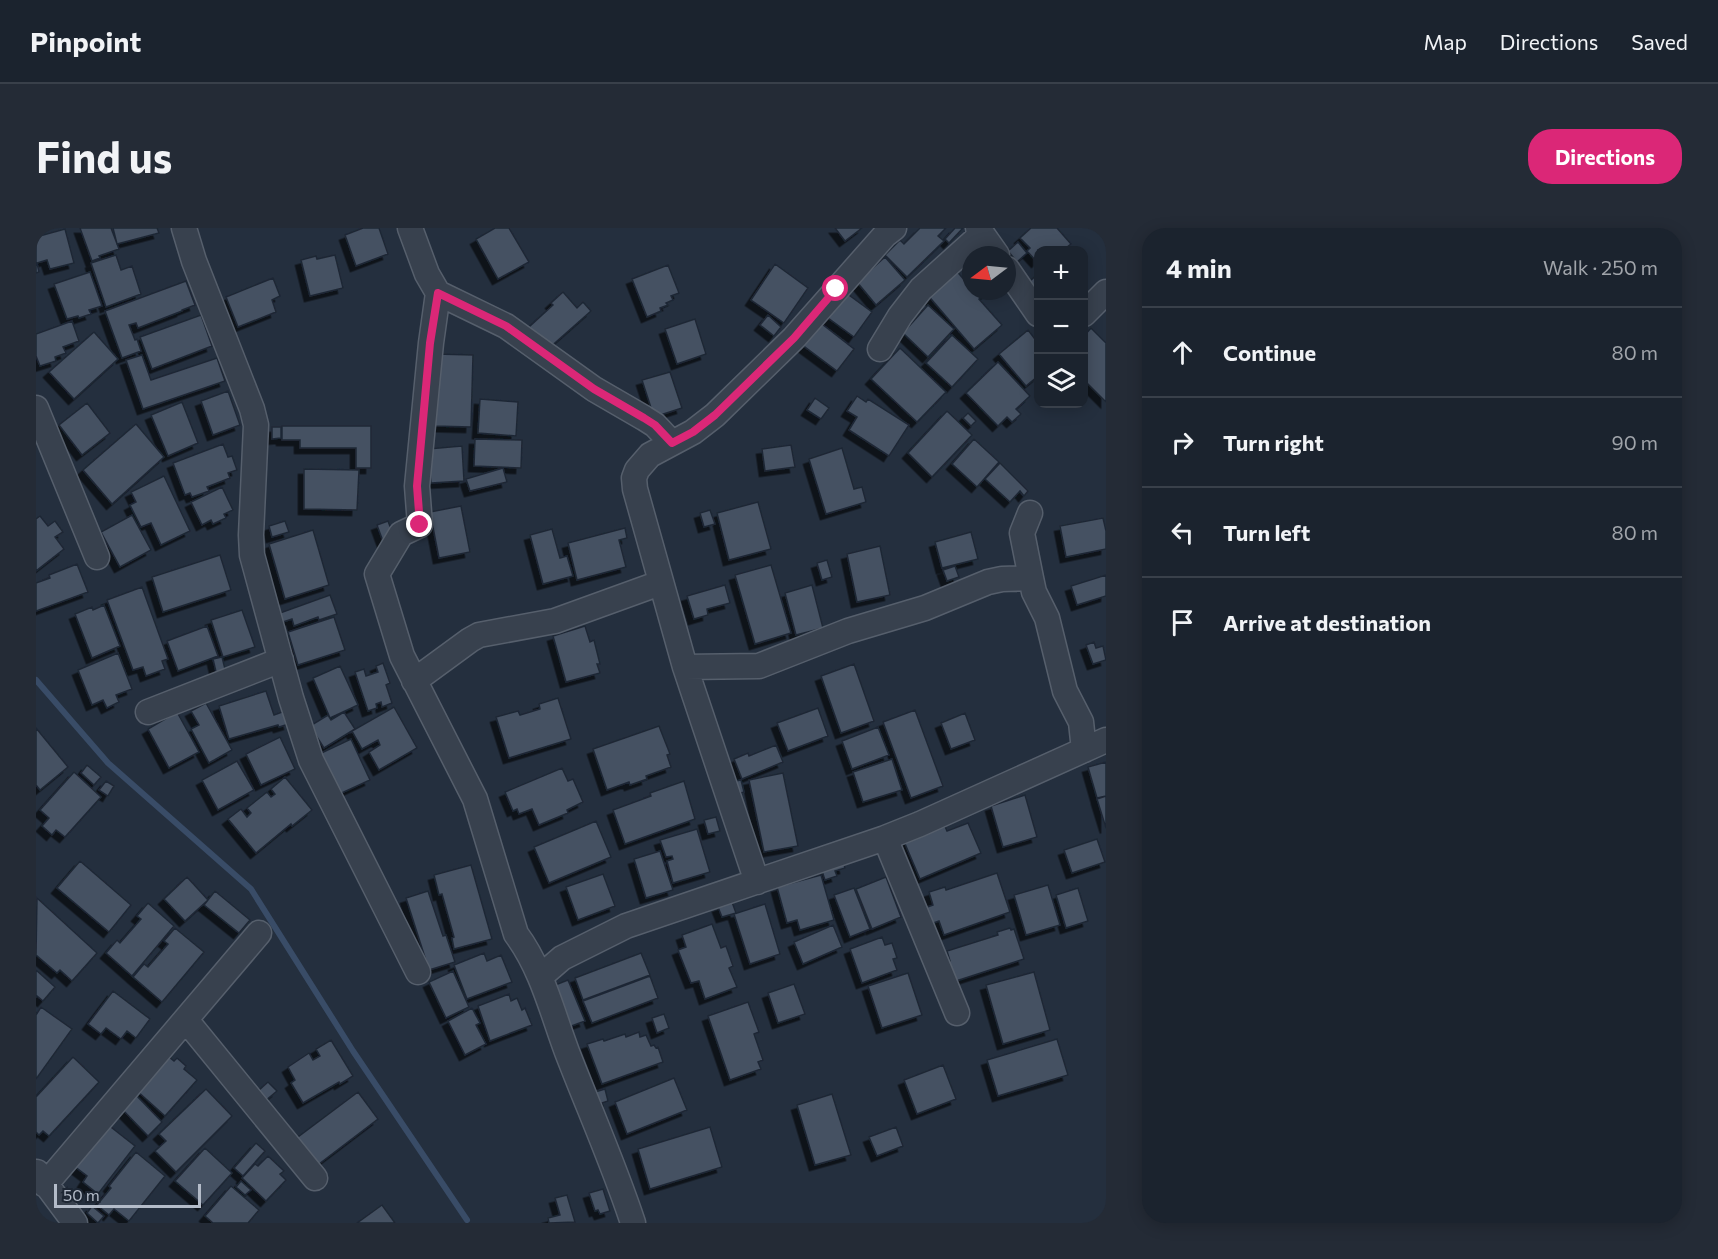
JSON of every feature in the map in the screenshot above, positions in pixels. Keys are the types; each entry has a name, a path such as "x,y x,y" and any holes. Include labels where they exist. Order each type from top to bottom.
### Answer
{"street":[{"path":"184,228 194,261 252,409 256,425 252,555 311,760 418,972"},
{"path":"410,228 427,274 438,293 506,326 594,389 655,425 672,443"},
{"path":"757,882 685,667 660,583 634,478 637,470 650,455 693,432 715,415 794,338 843,281 894,228"},
{"path":"879,349 921,289 980,231 991,246"},
{"path":"1016,282 1034,308"},
{"path":"1088,309 1106,292"},
{"path":"438,293 430,343 417,486 420,525 401,534 377,574 402,656 475,799 516,934 528,951 540,977 633,1223"},
{"path":"36,408 97,557"},
{"path":"1030,513 1022,533 1034,592 1047,618 1065,691 1081,722 1084,750"},
{"path":"685,667 759,666 848,631 925,608 988,582 1031,578"},
{"path":"414,681 479,635 555,621 660,583"},
{"path":"148,712 281,660"},
{"path":"540,977 562,958 626,926 885,838 1106,740"},
{"path":"885,838 957,1012"},
{"path":"75,1223 41,1178 186,1020 260,933"},
{"path":"186,1020 315,1178"}],"building":[{"path":"80,228 111,228 119,249 92,261"},
{"path":"113,228 157,228 159,233 117,244"},
{"path":"363,228 379,228 388,254 356,266 345,235"},
{"path":"495,228 509,228 529,262 498,279 476,239"},
{"path":"835,228 862,228 845,241"},
{"path":"920,228 946,228 938,236 944,241 907,277 885,255 900,240 904,244"},
{"path":"955,228 963,228 949,243 945,239"},
{"path":"1031,228 1057,228 1071,244 1068,246 1034,246 1034,259 1027,251 1030,248 1020,238"},
{"path":"65,229 74,263 50,269 47,260 37,263 39,272 36,273 36,237"},
{"path":"1018,242 1027,253 1017,262 1016,246 1014,246"},
{"path":"116,255 121,270 132,266 141,294 106,307 91,263"},
{"path":"335,255 343,288 310,296 301,260"},
{"path":"885,257 905,280 876,305 857,282"},
{"path":"775,264 808,288 784,323 751,300"},
{"path":"668,265 679,293 671,296 673,300 660,308 661,311 647,317 632,279"},
{"path":"954,268 962,277 962,300 980,300 1002,325 974,349 926,293"},
{"path":"90,272 102,306 89,310 91,314 67,319 54,284"},
{"path":"273,278 280,296 272,300 276,312 238,327 226,297"},
{"path":"1034,278 1034,302 1022,288"},
{"path":"186,281 195,305 138,328 136,323 129,325 141,351 122,358 105,311"},
{"path":"842,290 872,312 854,337 824,315"},
{"path":"563,292 577,308 583,302 591,311 548,349 529,327 553,305 551,303"},
{"path":"928,305 954,329 928,357 903,333"},
{"path":"201,315 212,346 152,369 140,337"},
{"path":"768,315 781,327 774,336 760,325"},
{"path":"695,319 706,354 677,364 665,329"},
{"path":"72,321 79,341 63,347 66,353 55,357 56,361 40,366 36,356 36,334"},
{"path":"818,321 854,349 837,371 801,344"},
{"path":"1091,328 1106,343 1106,402 1088,384 1088,331"},
{"path":"1028,330 1034,338 1034,379 1026,386 999,354"},
{"path":"94,332 118,359 74,399 49,372"},
{"path":"952,335 978,359 952,387 926,363"},
{"path":"900,348 946,392 917,422 871,379"},
{"path":"435,354 473,355 471,427 434,426"},
{"path":"142,355 151,380 217,358 225,381 143,409 126,360"},
{"path":"998,362 1030,396 1016,409 1021,414 1012,422 1007,417 998,426 966,393"},
{"path":"670,372 682,408 654,417 642,380"},
{"path":"228,391 240,425 213,435 201,401"},
{"path":"857,396 866,402 868,399 909,425 889,456 849,430 857,417 847,411"},
{"path":"815,398 829,408 821,419 807,410"},
{"path":"480,399 518,402 516,436 478,433"},
{"path":"182,402 198,443 168,456 151,415"},
{"path":"87,403 110,433 82,455 59,425"},
{"path":"947,411 972,435 932,477 908,453"},
{"path":"968,413 976,421 971,426 963,418"},
{"path":"136,424 164,457 112,504 83,470"},
{"path":"282,426 371,426 371,468 356,468 356,448 300,448 300,440 282,440"},
{"path":"272,427 281,427 281,438 272,439"},
{"path":"475,439 522,440 521,468 474,466"},
{"path":"974,439 999,462 977,487 952,464"},
{"path":"223,444 228,457 232,456 237,470 228,473 230,478 207,487 209,491 192,497 190,493 185,495 173,463"},
{"path":"791,445 795,467 765,471 762,449"},
{"path":"462,446 464,481 431,483 428,449"},
{"path":"842,448 854,489 862,487 866,502 826,514 809,459"},
{"path":"1000,463 1028,491 1024,496 1020,491 1010,502 985,479"},
{"path":"503,468 507,482 470,491 466,479"},
{"path":"304,469 359,470 357,510 304,509"},
{"path":"164,476 190,531 161,545 151,523 141,527 130,505 136,502 131,492"},
{"path":"222,487 233,510 224,514 226,518 213,524 211,520 202,525 191,502"},
{"path":"758,502 771,549 729,560 717,513"},
{"path":"461,506 470,552 439,558 430,512"},
{"path":"710,510 715,524 704,527 700,513"},
{"path":"132,515 151,550 120,567 101,532"},
{"path":"40,516 48,526 55,521 63,532 55,537 64,549 36,571 36,519"},
{"path":"1103,518 1106,549 1066,557 1060,526"},
{"path":"285,521 289,532 272,537 269,526"},
{"path":"388,521 395,540 384,544 377,525"},
{"path":"625,528 627,538 619,540 626,567 577,580 568,543"},
{"path":"552,529 560,558 567,556 573,576 543,584 530,535"},
{"path":"313,530 329,585 285,599 269,544"},
{"path":"971,532 978,559 942,568 935,542"},
{"path":"880,546 890,595 857,602 847,554"},
{"path":"220,555 231,590 163,612 152,577"},
{"path":"827,560 832,577 822,580 817,563"},
{"path":"77,564 88,592 36,611 36,583"},
{"path":"771,565 791,633 755,644 735,575"},
{"path":"955,566 959,577 947,581 943,570"},
{"path":"1106,575 1106,596 1077,605 1071,586"},
{"path":"725,585 730,603 707,609 708,615 694,619 687,596"},
{"path":"812,585 823,628 796,635 785,593"},
{"path":"142,587 168,659 162,661 165,669 146,676 143,667 133,670 107,600"},
{"path":"330,595 337,614 319,620 318,617 294,626 292,619 283,622 280,613"},
{"path":"104,605 120,646 92,658 75,614"},
{"path":"242,610 255,647 223,657 211,620"},
{"path":"334,617 345,650 298,665 288,632"},
{"path":"207,626 218,656 178,671 167,641"},
{"path":"585,626 590,642 594,640 600,673 566,682 553,636"},
{"path":"1094,642 1096,648 1103,646 1106,660 1093,664 1086,645"},
{"path":"118,653 132,689 116,695 119,702 107,708 103,700 92,705 78,670"},
{"path":"222,657 226,673 217,676 213,659"},
{"path":"383,663 390,683 386,685 392,703 382,707 381,702 376,704 377,708 368,711 355,672 364,669 366,676 378,672 376,666"},
{"path":"854,664 874,721 841,733 821,676"},
{"path":"340,666 358,705 330,718 313,678"},
{"path":"266,691 274,715 285,711 289,724 229,739 219,706"},
{"path":"558,698 571,739 509,758 496,717 518,711 520,715 540,709 539,704"},
{"path":"206,703 232,750 209,763 191,729 199,725 191,711"},
{"path":"394,707 417,748 379,770 369,752 380,745 378,740 362,749 352,731"},
{"path":"818,708 828,736 788,751 777,723"},
{"path":"915,710 943,786 911,798 883,722"},
{"path":"177,712 199,752 169,768 148,729"},
{"path":"344,712 355,729 324,748 310,726 328,715 331,720"},
{"path":"965,713 975,740 951,749 941,723"},
{"path":"659,726 670,754 667,755 671,767 646,776 647,779 630,785 629,782 607,790 593,749"},
{"path":"878,727 889,755 852,769 842,741"},
{"path":"36,728 68,767 40,790 36,785"},
{"path":"280,737 295,769 261,785 246,754"},
{"path":"351,739 370,780 333,797 315,756"},
{"path":"776,745 783,762 742,779 734,759 748,753 749,756"},
{"path":"892,759 902,790 863,802 853,772"},
{"path":"237,761 254,790 218,810 202,780"},
{"path":"1106,762 1106,796 1097,798 1088,767"},
{"path":"87,765 101,777 94,785 81,773"},
{"path":"562,768 568,781 573,779 583,802 567,810 568,813 539,825 532,809 519,814 517,809 513,811 505,792"},
{"path":"74,772 101,797 65,837 56,830 52,835 42,826 49,818 40,810"},
{"path":"783,773 798,846 764,852 749,780"},
{"path":"285,777 312,810 256,853 228,819 241,809 247,817 251,813 247,808 267,792 271,797 275,794 271,789"},
{"path":"741,780 744,792 735,795 731,782"},
{"path":"106,781 114,786 108,796 99,790"},
{"path":"684,781 695,819 625,844 613,810"},
{"path":"1025,795 1037,837 1003,847 991,806"},
{"path":"1106,796 1106,828 1097,799"},
{"path":"716,817 720,831 708,834 704,820"},
{"path":"596,821 611,857 549,883 534,847"},
{"path":"943,822 947,831 968,823 981,853 920,879 903,839"},
{"path":"697,829 710,872 673,883 667,861 673,859 672,856 666,857 660,840"},
{"path":"1097,839 1105,862 1072,873 1064,850"},
{"path":"660,851 673,890 646,898 634,859"},
{"path":"842,858 845,868 835,871 837,876 825,880 820,865"},
{"path":"80,861 131,905 109,932 57,888"},
{"path":"471,865 492,939 454,949 452,938 454,937 434,875"},
{"path":"997,873 1010,912 944,935 939,921 928,925 922,909 933,905 929,892 945,887 946,890"},
{"path":"603,874 615,906 578,920 566,887"},
{"path":"821,875 834,920 800,930 797,920 787,923 777,887"},
{"path":"187,877 208,900 185,921 164,899"},
{"path":"886,877 901,917 872,929 856,889"},
{"path":"1048,885 1060,925 1026,935 1014,895"},
{"path":"854,888 870,929 850,937 834,895"},
{"path":"1078,888 1088,921 1066,928 1056,895"},
{"path":"215,891 250,920 239,933 204,905"},
{"path":"428,891 443,936 446,935 455,962 429,970 406,898"},
{"path":"37,898 97,953 72,981 60,970 57,973 36,955"},
{"path":"732,902 736,913 722,917 718,907"},
{"path":"148,903 174,926 132,976 106,953 117,940 120,943 141,919 137,916"},
{"path":"765,904 780,954 750,964 734,914"},
{"path":"712,924 721,948 726,946 733,966 729,968 737,987 705,999 699,981 691,983 678,950 686,947 682,935"},
{"path":"833,925 842,947 803,964 794,942"},
{"path":"175,928 204,952 162,1002 133,977 144,964 148,967 168,944 164,941"},
{"path":"1014,929 1024,959 956,981 946,962 950,961 947,951 998,935 997,932"},
{"path":"882,937 885,945 892,943 897,958 893,959 897,970 862,983 850,949"},
{"path":"484,953 487,961 501,955 512,982 467,999 454,965"},
{"path":"641,953 650,975 583,1000 575,978"},
{"path":"36,970 55,987 43,1001 36,997"},
{"path":"453,971 469,1007 446,1018 429,982"},
{"path":"1034,972 1050,1030 1003,1044 986,985"},
{"path":"908,973 922,1015 882,1028 868,986"},
{"path":"650,976 658,998 592,1023 583,1001"},
{"path":"568,980 585,1021 566,1028 550,987"},
{"path":"794,984 805,1014 778,1023 768,993"},
{"path":"113,991 150,1019 136,1038 127,1031 121,1039 106,1028 101,1034 88,1024"},
{"path":"509,994 511,1001 517,998 522,1010 525,1008 532,1025 490,1041 478,1006"},
{"path":"748,1002 759,1032 754,1034 763,1060 758,1062 761,1069 730,1080 708,1016"},
{"path":"41,1007 72,1029 36,1079 36,1015"},
{"path":"472,1008 480,1023 476,1025 486,1044 465,1055 448,1021"},
{"path":"664,1014 669,1028 657,1033 652,1018"},
{"path":"639,1032 640,1037 646,1035 651,1046 658,1047 663,1062 602,1084 587,1044 625,1034 626,1037"},
{"path":"1057,1039 1068,1075 998,1096 987,1060"},
{"path":"331,1040 353,1076 303,1103 291,1083 295,1080 288,1067 309,1053 313,1060 320,1056 316,1049"},
{"path":"164,1053 174,1061 177,1058 186,1066 184,1069 197,1080 165,1116 136,1090"},
{"path":"73,1057 99,1082 49,1136 43,1131 39,1135 36,1132 36,1097"},
{"path":"943,1065 956,1099 917,1114 904,1080"},
{"path":"674,1078 687,1110 627,1134 615,1102"},
{"path":"268,1082 277,1091 265,1101 257,1092"},
{"path":"206,1089 232,1116 176,1172 155,1151 166,1141 159,1134"},
{"path":"605,1089 608,1101 599,1104 595,1092"},
{"path":"133,1092 162,1122 148,1136 119,1106"},
{"path":"358,1092 378,1119 315,1167 294,1140"},
{"path":"832,1094 851,1155 815,1165 797,1105"},
{"path":"107,1124 135,1146 98,1194 83,1182 87,1176 74,1166"},
{"path":"710,1127 722,1167 650,1189 638,1149"},
{"path":"896,1127 903,1146 877,1156 869,1137"},
{"path":"256,1143 265,1151 243,1176 234,1168"},
{"path":"205,1148 232,1173 203,1205 175,1181"},
{"path":"136,1152 165,1176 129,1221 114,1209 109,1215 97,1205"},
{"path":"268,1156 284,1171 280,1174 286,1180 266,1201 242,1178 255,1164 258,1166"},
{"path":"241,1181 251,1190 245,1195 236,1187"},
{"path":"231,1186 259,1210 248,1223 213,1223 205,1216"},
{"path":"603,1189 610,1211 600,1214 598,1210 595,1211 589,1193"},
{"path":"567,1195 575,1222 549,1223 548,1218 560,1215 555,1198"},
{"path":"382,1205 395,1223 357,1223"},
{"path":"92,1206 104,1216 98,1223 87,1213"}],"waterway":[{"path":"36,680 108,763 251,889 353,1051 467,1220"}],"route":[{"path":"420,525 417,486 430,343 438,293 506,326 594,389 655,425 672,443 693,432 715,415 794,338 836,289"}]}
